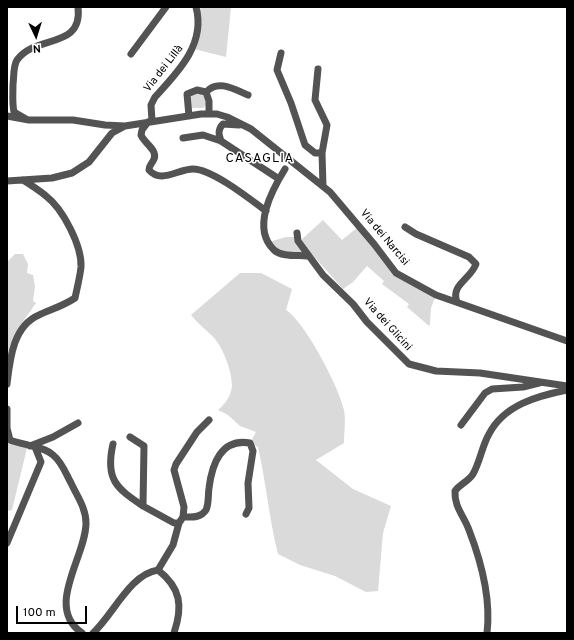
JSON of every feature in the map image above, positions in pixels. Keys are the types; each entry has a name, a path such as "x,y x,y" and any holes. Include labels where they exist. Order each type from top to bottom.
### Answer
{"street":[{"path":"26,119 14,112 13,106 14,76 17,61 29,50 40,45 66,38 74,29 79,19 78,7"},
{"path":"131,54 166,7"},
{"name":"Via dei Lillà","path":"196,7 198,14 194,49 155,97 151,105 150,122 142,130 141,135 155,154 155,159 149,165 149,170 152,174 162,176 193,169 202,171 229,185 266,211"},
{"path":"281,54 277,70 291,103 305,145 315,153 322,153"},
{"path":"318,69 315,100 327,125 322,153 323,186"},
{"path":"206,92 211,87 219,85 248,95"},
{"path":"189,116 188,94 197,90 206,92"},
{"path":"206,92 209,101 209,114"},
{"name":"Via dei Narcisi","path":"7,181 52,178 80,169 94,156 106,138 112,133 126,126 209,114 227,117 245,125 323,186 354,219 396,273 423,289 567,341"},
{"path":"7,116 26,119 73,120 105,125 126,126"},
{"path":"221,140 219,134 220,127 223,124 245,125"},
{"path":"183,138 202,135 221,140 279,179"},
{"path":"285,169 279,179 266,211 264,223 266,234 274,250 283,254 307,256"},
{"path":"7,384 14,344 19,332 29,320 63,306 75,298 81,267 80,250 75,238 55,206 47,196 23,180"},
{"path":"405,227 416,234 470,257 476,264 474,271 455,290 454,296 457,302"},
{"name":"Via dei Glicini","path":"297,233 298,241 307,256 329,283 353,304 367,322 409,364 436,371 480,373 567,386"},
{"name":"Via dei Glicini","path":"461,425 484,393 492,389 523,387 541,382"},
{"path":"487,633 488,614 481,570 469,529 456,504 455,491 473,474 489,433 500,416 520,404 544,394 567,390"},
{"path":"7,409 7,428 10,440 53,454 59,461 84,510 86,522 85,536 65,598 68,617 75,628 82,633"},
{"path":"158,570 173,545 179,523 183,517 184,507 174,470 176,464 195,436 209,420"},
{"path":"32,447 36,442 45,441 78,423"},
{"path":"130,437 144,446 143,506"},
{"path":"183,517 194,518 202,514 206,509 211,475 219,454 225,447 242,442 250,443 253,451 248,483 249,508 246,514"},
{"path":"113,444 109,461 115,483 123,492 143,506 174,523 179,523"},
{"path":"7,543 41,462 32,447"},
{"path":"93,633 101,626 138,580 148,571 158,570 173,584 180,606 179,619 174,633"}],"shaded area":[{"path":"201,7 231,7 226,57 194,49 198,15"},
{"path":"194,92 205,94 207,104 203,108 190,108 190,95"},
{"path":"323,220 342,240 358,227 396,273 436,295 431,308 429,326 407,307 409,304 382,284 384,281 367,266 353,282 343,289 300,241"},
{"path":"286,237 297,237 307,256 283,254 269,242"},
{"path":"15,254 23,254 28,264 27,273 33,275 35,286 33,301 36,303 20,326 7,360 7,262"},
{"path":"240,273 261,273 292,289 286,310 302,327 336,386 344,410 344,443 316,460 353,489 391,506 383,533 378,591 366,592 335,576 300,565 278,554 258,447 250,443 256,432 240,426 228,415 218,410 227,400 231,390 232,380 229,368 218,344 191,315"},
{"path":"7,441 27,448 12,510 7,511"}],"district":[{"name":"CASAGLIA","path":"260,159"}]}
